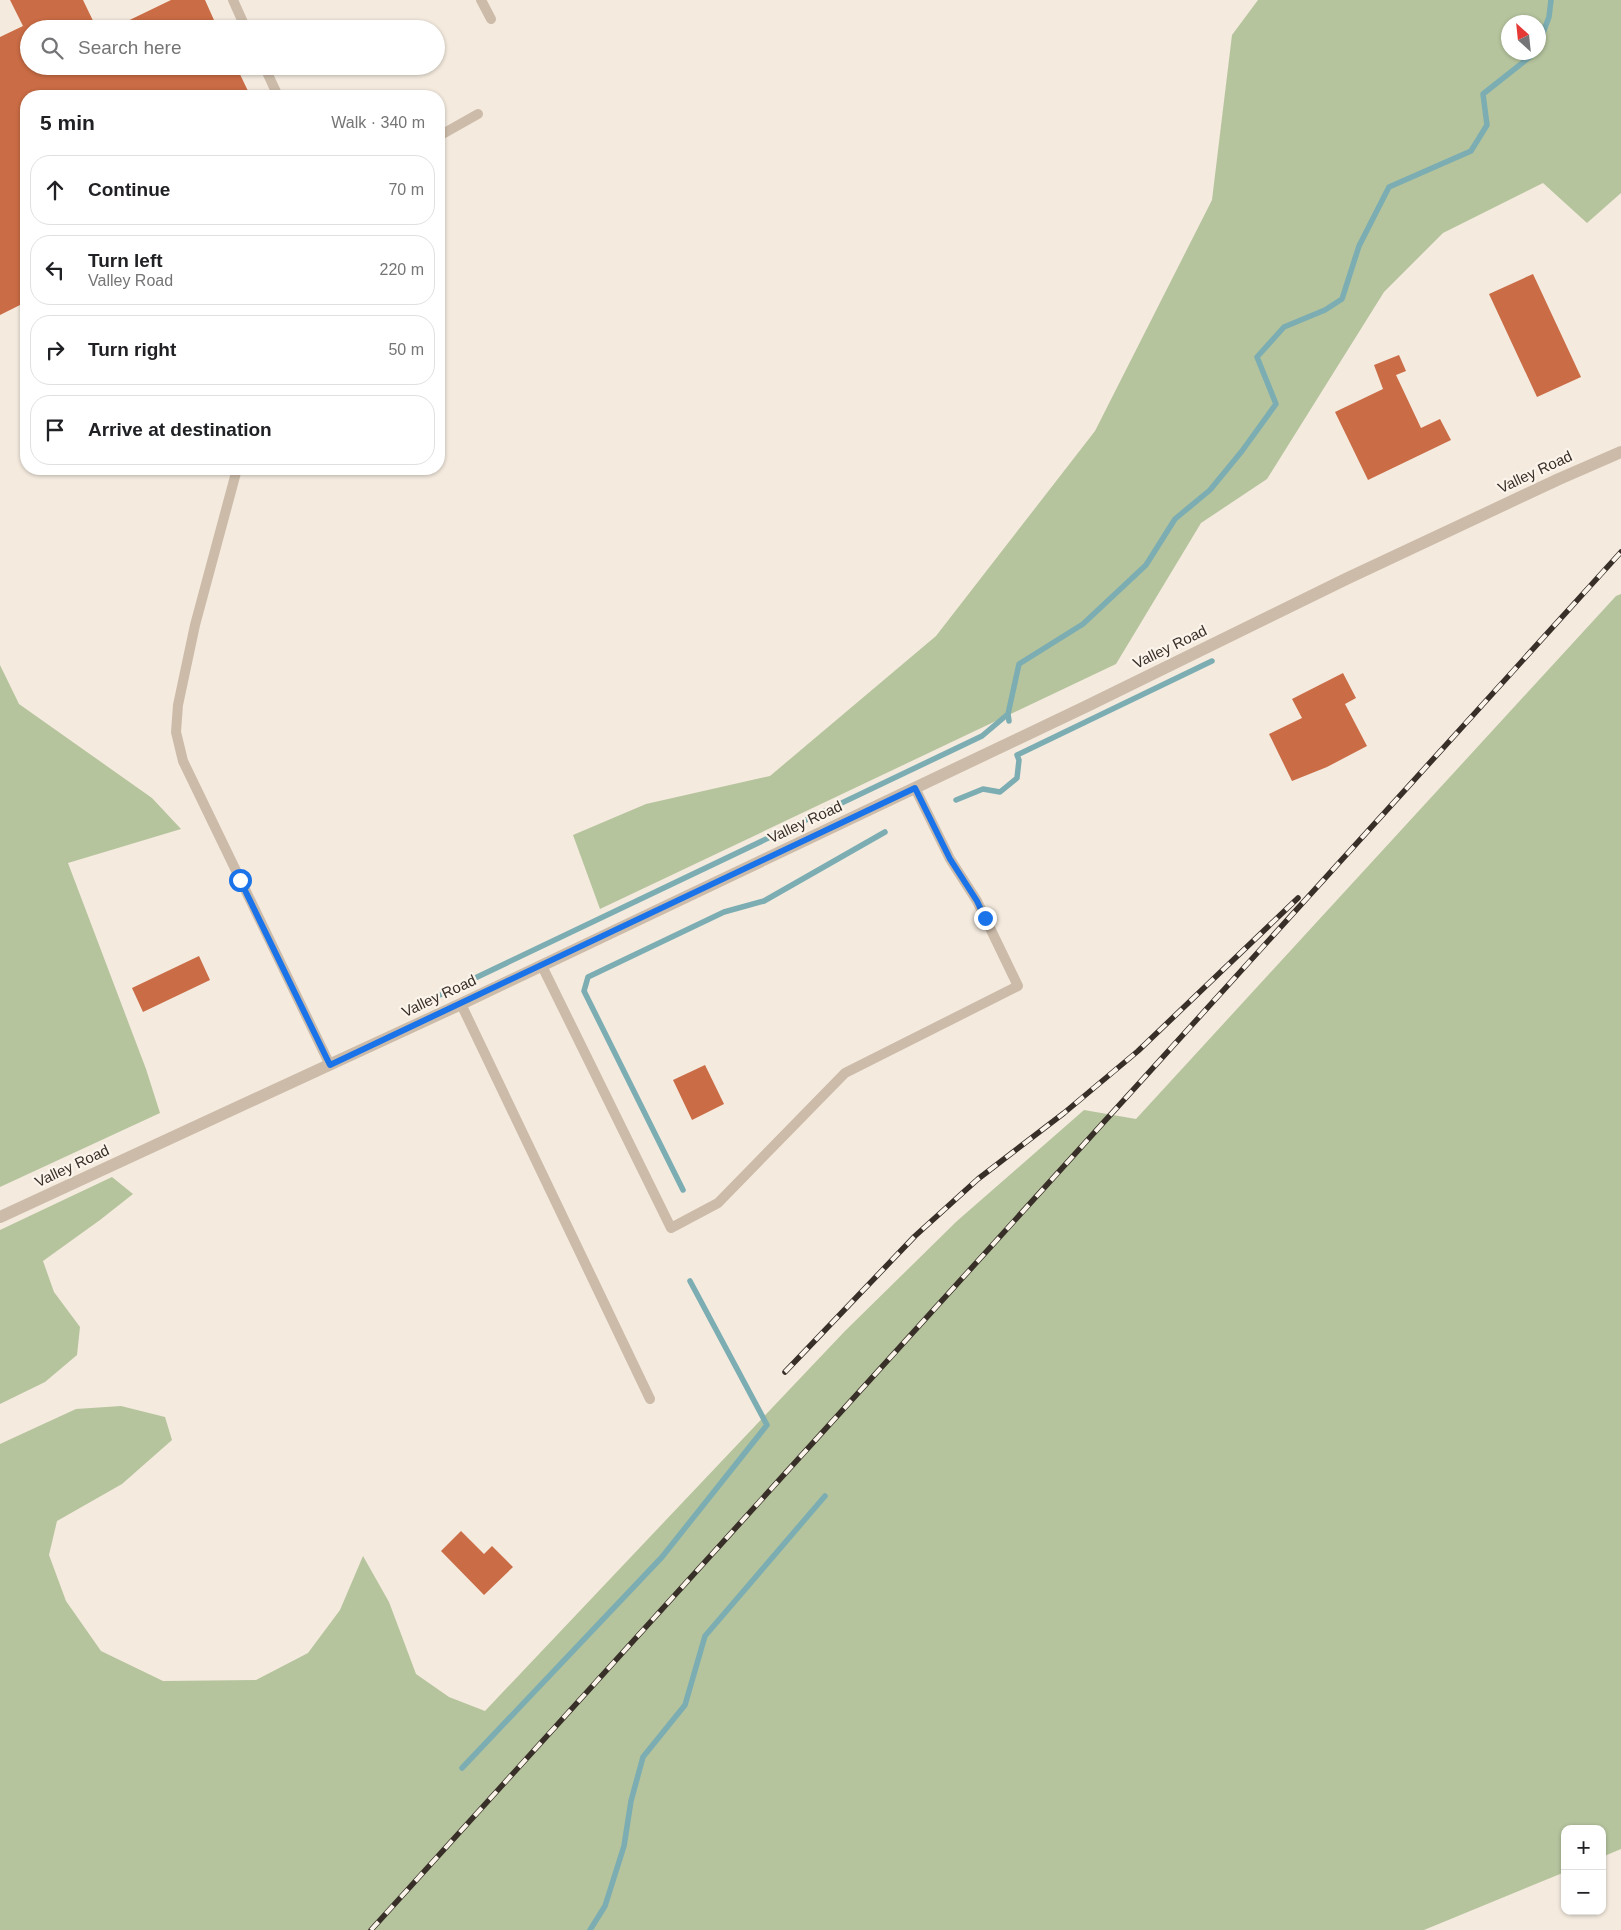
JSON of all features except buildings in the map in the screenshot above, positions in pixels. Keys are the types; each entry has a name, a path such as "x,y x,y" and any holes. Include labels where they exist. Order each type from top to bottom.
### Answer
{"street":[{"name":"Valley Road","path":"0,1217 542,966 1346,579 1558,479 1621,452"}],"lane":[{"path":"233,0 242,20"},
{"path":"481,0 491,19"},
{"path":"268,75 275,90"},
{"path":"445,133 478,114"},
{"path":"235,475 195,625 178,705 176,732 183,761 330,1065"},
{"path":"542,966 672,1228 718,1203 845,1074 1018,986 977,901 950,859 915,788"},
{"path":"461,1004 650,1399"}],"green space":[{"path":"1258,0 1621,0 1621,193 1587,223 1543,183 1443,233 1384,292 1267,479 1201,523 1116,664 600,909 573,835 646,804 770,776 936,636 1095,431 1212,200 1232,35"},
{"path":"1621,594 1621,1849 1606,1855 1606,1825 1561,1825 1561,1874 1424,1930 0,1930 0,1444 76,1409 121,1406 165,1417 172,1440 122,1484 57,1521 49,1555 66,1601 101,1651 163,1681 256,1680 308,1653 340,1610 363,1556 389,1602 416,1674 449,1697 485,1711 845,1331 957,1221 1084,1110 1136,1119 1616,596"},
{"path":"0,665 19,704 152,798 181,829 68,863 146,1069 160,1113 0,1187"},
{"path":"112,1177 133,1194 43,1261 54,1292 80,1327 77,1355 45,1382 0,1404 0,1230"}],"waterway":[{"path":"1546,25 1551,0"},
{"path":"1009,721 1008,714 1019,664 1083,624 1146,565 1175,519 1210,490 1242,451 1276,404 1257,357 1284,327 1325,310 1342,299 1359,246 1389,187 1471,151 1487,125 1483,94 1526,60"},
{"path":"956,800 983,789 1000,792 1017,778 1019,760 1017,755 1212,661"},
{"path":"406,1011 982,736 1008,714"},
{"path":"683,1190 584,991 588,977 724,912 764,901 885,832"},
{"path":"462,1768 662,1557 767,1425 690,1281"},
{"path":"590,1930 605,1906 624,1846 631,1801 643,1757 685,1705 705,1636 825,1496"}],"railway":[{"path":"371,1930 1621,552"},
{"path":"785,1372 915,1236 978,1179 1064,1113 1138,1051 1298,898"}],"route":[{"path":"240,880 330,1065 915,788 950,859 977,901 985,918"}]}
